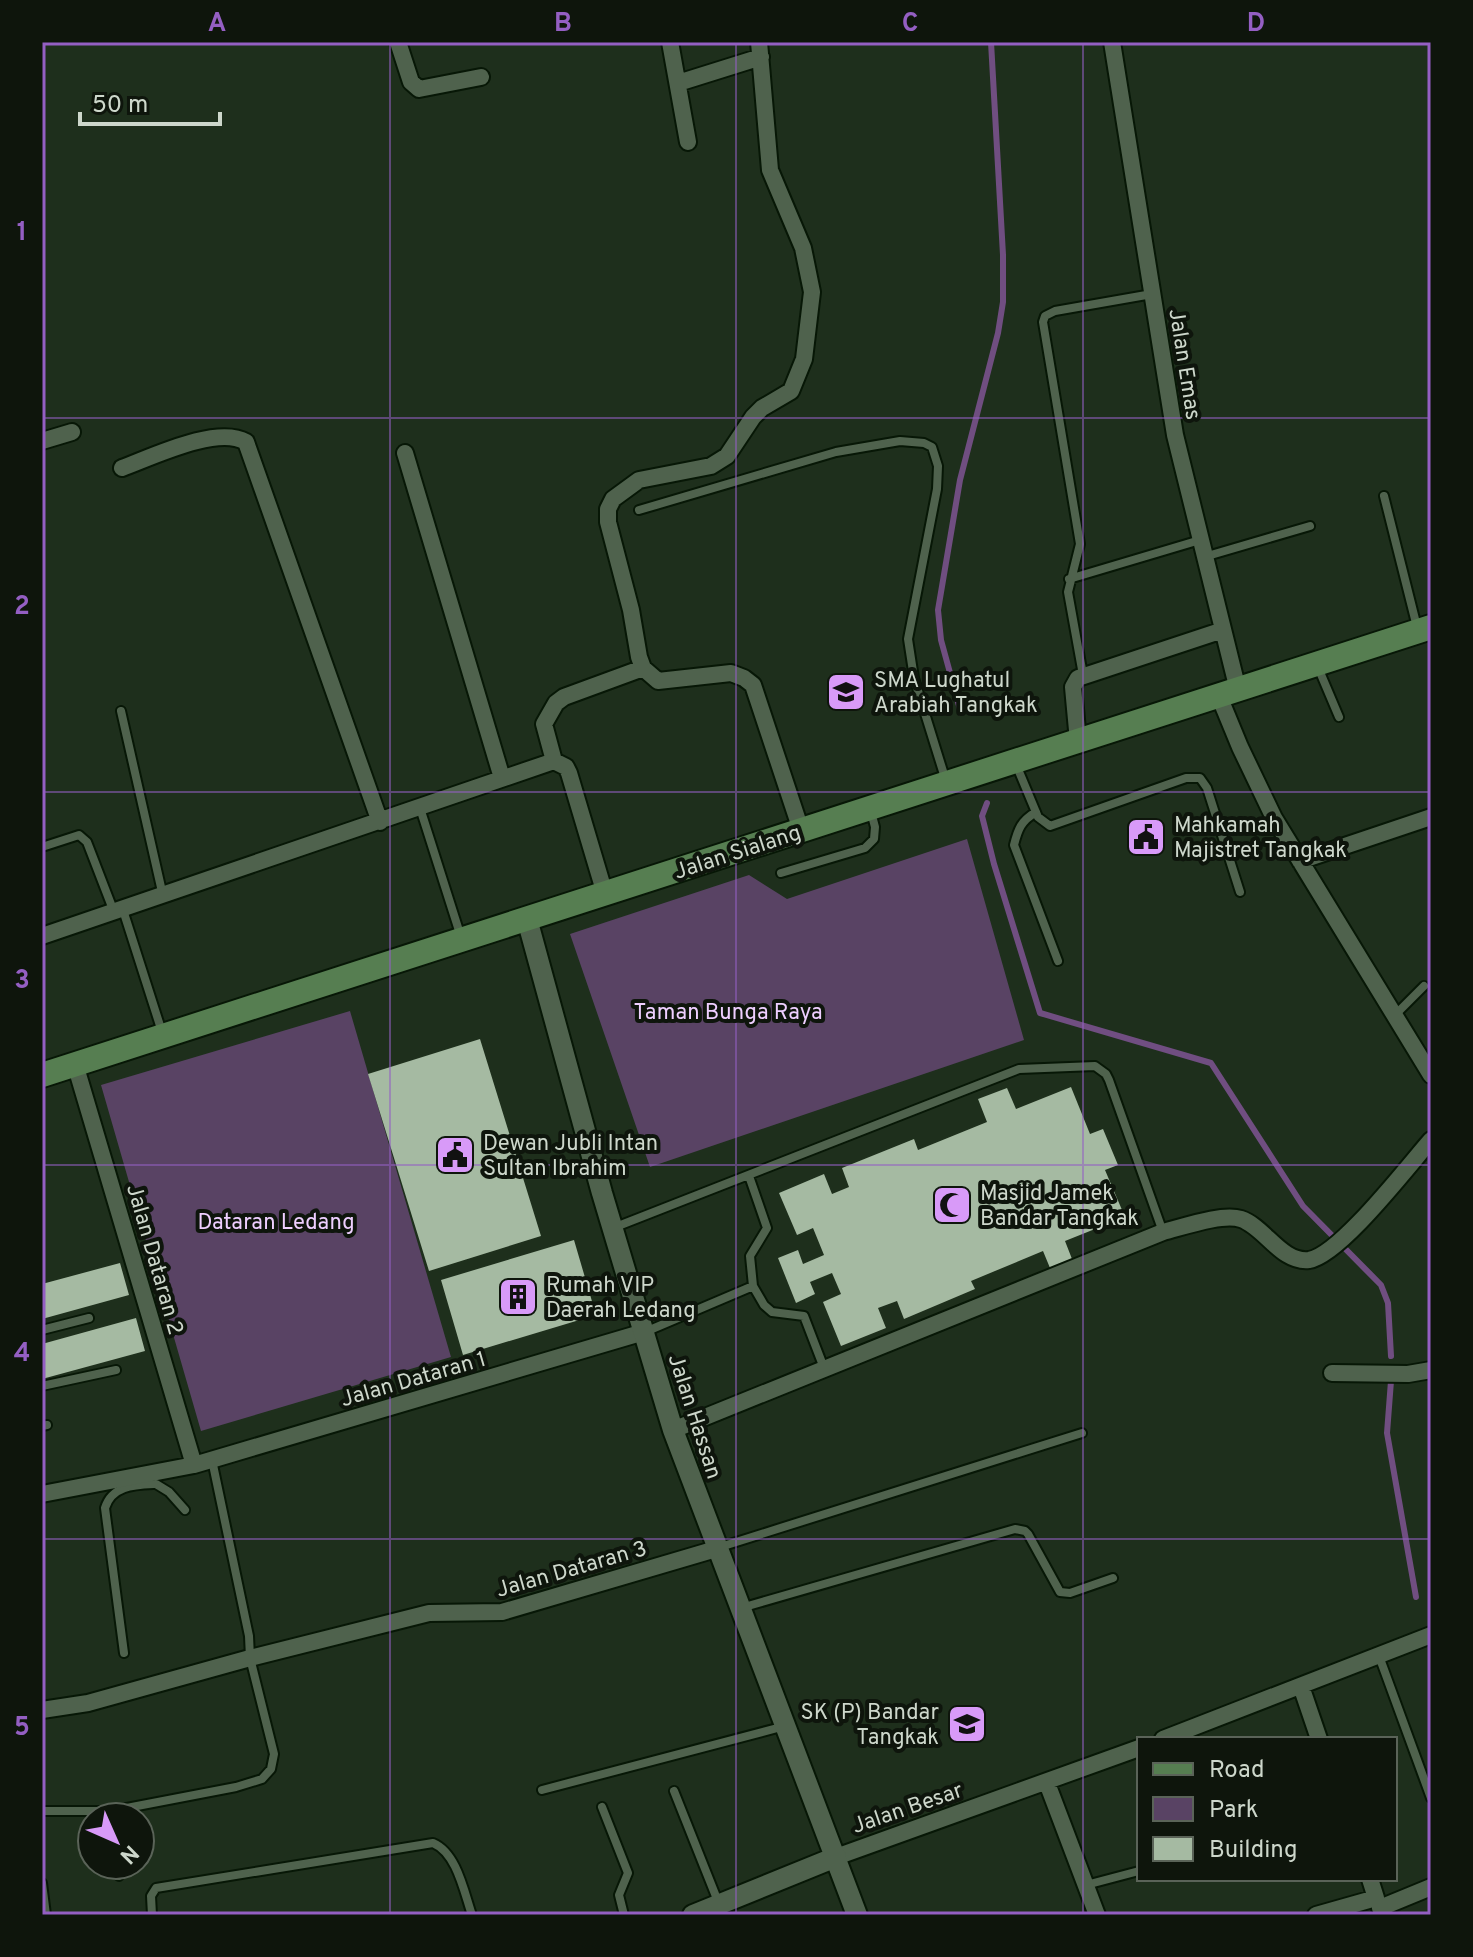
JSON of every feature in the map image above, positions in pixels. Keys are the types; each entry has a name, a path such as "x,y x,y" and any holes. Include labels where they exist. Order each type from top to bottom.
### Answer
{"main road":[{"name":"Jalan Sialang","path":"42,1075 1425,629"}],"street":[{"path":"398,42 411,82 419,89 481,77"},
{"path":"670,42 688,142"},
{"name":"Jalan Emas","path":"1112,42 1175,435 1223,630 1228,693 1240,747 1274,818 1431,1075"},
{"path":"678,83 760,49 770,170 803,248 812,292 804,359 791,391 762,408 727,456 717,463 639,480 613,499 608,509 610,534 643,668 658,681 731,673 753,685 801,830"},
{"path":"42,441 72,432"},
{"path":"122,468 189,444 223,436 246,442 380,822"},
{"path":"405,453 502,778"},
{"path":"1078,741 1073,687 1074,682 1083,675 1223,630"},
{"path":"554,761 544,724 556,703 564,697 643,668"},
{"path":"42,936 554,761 566,767 569,773 605,894"},
{"path":"1300,861 1431,817"},
{"name":"Jalan Hassan","path":"527,919 613,1229 673,1430 857,1915"},
{"name":"Jalan Dataran 2","path":"75,1064 194,1465"},
{"path":"673,1430 1163,1232 1222,1219 1240,1219 1295,1258 1309,1260 1327,1251 1366,1216 1431,1140"},
{"name":"Jalan Dataran 1","path":"42,1494 194,1465 644,1332"},
{"path":"1332,1373 1408,1374 1431,1370"},
{"name":"Jalan Dataran 3","path":"42,1710 88,1703 429,1613 502,1612 716,1549"},
{"path":"1168,1737 1429,1636"},
{"path":"1301,1686 1318,1737"},
{"name":"Jalan Besar","path":"693,1915 836,1857 1137,1749"},
{"path":"1047,1783 1097,1915"},
{"path":"1371,1881 1380,1907"},
{"path":"1316,1915 1380,1907 1431,1887"}],"lane":[{"path":"1083,675 1068,592 1080,544 1043,322 1045,316 1055,311 1152,294"},
{"path":"639,510 836,452 900,441 924,443 932,447 938,466 937,489 908,639 914,678 946,784"},
{"path":"1384,496 1425,629"},
{"path":"1204,557 1310,526"},
{"path":"1069,579 1200,540"},
{"path":"1317,664 1339,717"},
{"path":"121,711 163,896"},
{"path":"1015,761 1036,812 1045,824 1055,825 1186,778 1200,778 1207,788 1240,892"},
{"path":"420,808 462,940"},
{"path":"781,873 865,848 874,839 875,827 870,808"},
{"path":"1036,812 1024,819 1014,845 1058,961"},
{"path":"42,847 79,835 87,842 119,912 163,1036"},
{"path":"1395,1015 1424,986"},
{"path":"613,1229 1019,1069 1095,1066 1109,1080 1163,1232"},
{"path":"749,1176 767,1228 750,1256 753,1286 772,1312 804,1316 824,1368"},
{"path":"644,1332 753,1286"},
{"path":"42,1330 89,1318"},
{"path":"42,1386 116,1370"},
{"path":"716,1549 1082,1433"},
{"path":"156,1804 262,1779 271,1769 274,1754 250,1658 249,1636 212,1460"},
{"path":"124,1653 105,1508 108,1498 114,1491 156,1484 169,1492 185,1510"},
{"path":"740,1608 1015,1529 1028,1534 1060,1592 1070,1593 1113,1578"},
{"path":"1379,1656 1431,1798"},
{"path":"542,1790 786,1726"},
{"path":"674,1791 719,1904"},
{"path":"602,1807 628,1873 619,1895 624,1915"},
{"path":"42,1811 76,1812"},
{"path":"152,1915 151,1896 156,1888 433,1843 442,1846 450,1855 472,1915"},
{"path":"1086,1885 1137,1872"},
{"path":"42,1883 46,1915"}],"green space":[{"name":"Taman Bunga Raya","path":"967,839 1024,1040 650,1167 570,934 749,875 787,899"},
{"name":"Dataran Ledang","path":"350,1011 451,1357 201,1431 101,1085"}],"building":[{"name":"Dewan Jubli Intan Sultan Ibrahim","path":"480,1039 541,1236 429,1271 368,1074"},
{"name":"Masjid Jamek Bandar Tangkak","path":"1071,1087 1090,1134 1103,1129 1118,1165 1105,1170 1125,1217 1065,1241 1072,1259 1050,1268 1043,1251 971,1281 975,1289 904,1319 897,1301 878,1308 886,1328 841,1346 823,1302 841,1294 832,1273 810,1282 815,1294 796,1303 778,1258 798,1250 803,1264 824,1255 813,1228 797,1235 779,1193 824,1174 832,1194 849,1187 842,1168 914,1139 918,1150 987,1122 978,1099 1007,1088 1016,1109"},
{"name":"Rumah VIP Daerah Ledang","path":"574,1240 596,1315 463,1355 441,1280"},
{"path":"120,1263 129,1295 42,1319 42,1284"},
{"path":"136,1318 145,1351 42,1379 42,1344"}],"waterway":[{"path":"961,713 941,640 938,610 960,480 998,333 1003,302 991,42"},
{"path":"987,803 982,816 994,864 1040,1013 1211,1063 1303,1206 1381,1285 1388,1303 1391,1356"},
{"path":"1391,1381 1387,1433 1416,1597"}],"place":[{"name":"SMA Lughatul Arabiah Tangkak","path":"846,692"},
{"name":"Mahkamah Majistret Tangkak","path":"1146,837"},
{"name":"Dewan Jubli Intan Sultan Ibrahim","path":"455,1155"},
{"name":"Masjid Jamek Bandar Tangkak","path":"952,1205"},
{"name":"Rumah VIP Daerah Ledang","path":"518,1297"},
{"name":"SK (P) Bandar Tangkak","path":"967,1724"}]}
